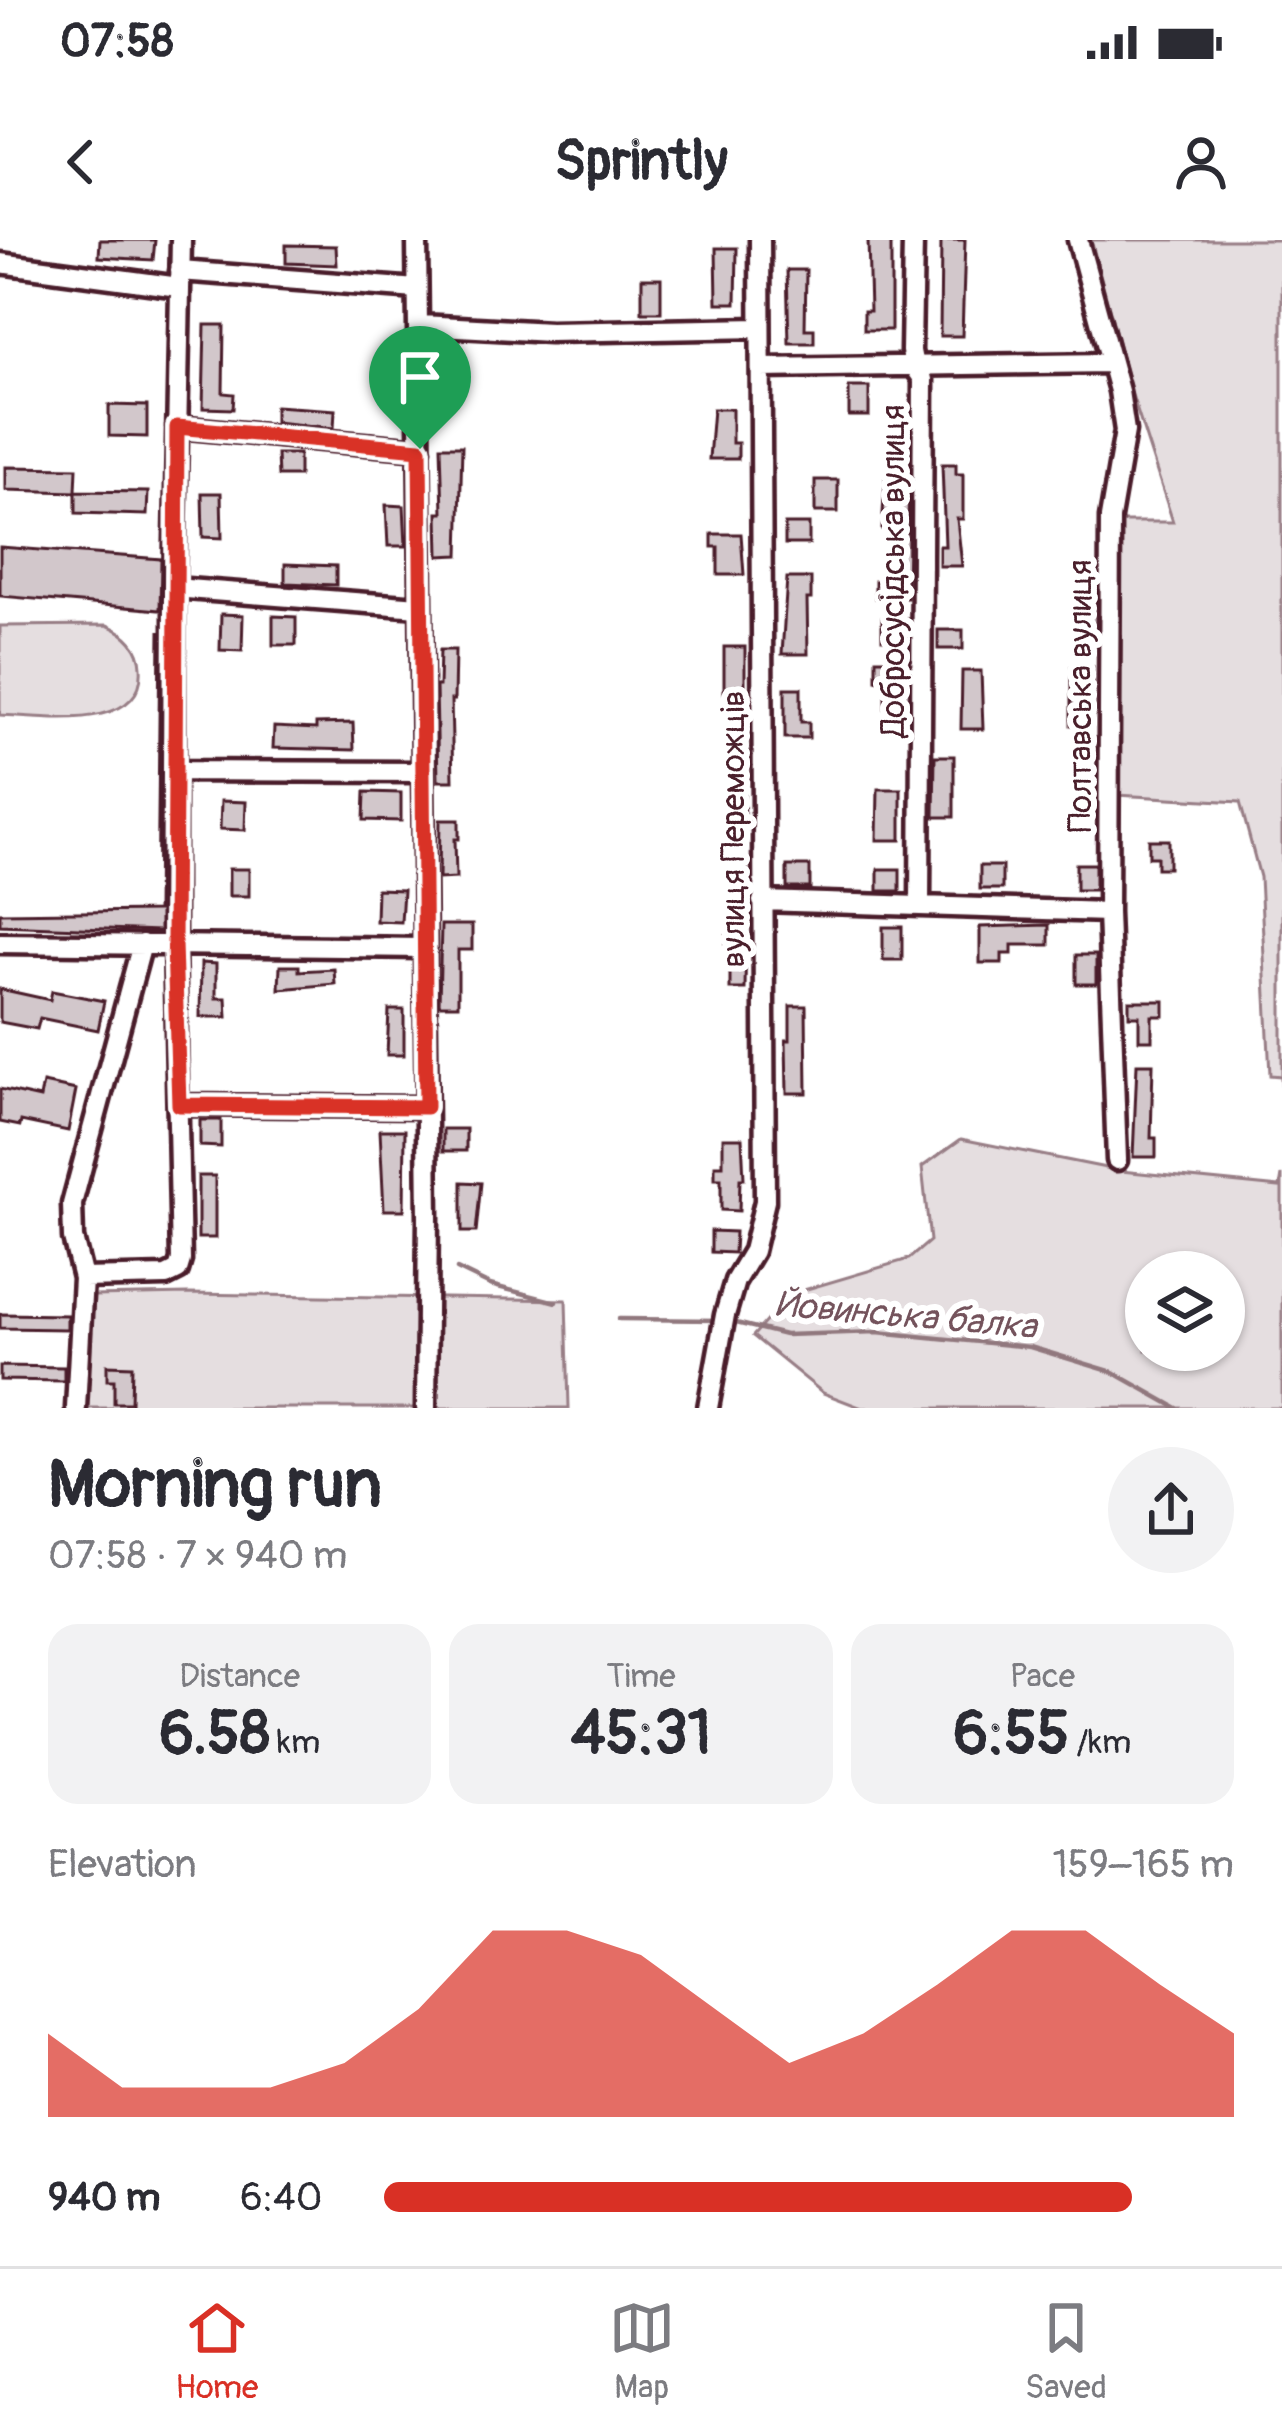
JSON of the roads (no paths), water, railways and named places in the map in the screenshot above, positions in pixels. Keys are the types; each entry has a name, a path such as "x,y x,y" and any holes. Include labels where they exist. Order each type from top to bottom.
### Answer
{"street":[{"path":"83,1278 166,1276 178,1270 174,588 181,240"},
{"path":"417,240 426,1408"},
{"name":"вулиця Переможців","path":"709,1408 725,1316 735,1281 753,1251 765,1201 760,240"},
{"name":"Добросусідська вулиця","path":"913,240 914,366 923,379 920,906"},
{"name":"Полтавська вулиця","path":"1078,240 1119,391 1124,431 1111,518 1108,912 1117,1160"},
{"path":"0,262 180,279 417,289"},
{"path":"421,325 550,332 760,328"},
{"path":"761,368 1109,363"},
{"path":"177,427 420,449"},
{"path":"174,588 419,607"},
{"path":"174,771 420,772"},
{"path":"762,902 1108,912"},
{"path":"0,943 423,948"},
{"path":"76,1408 83,1278 73,1238 72,1204 142,944"},
{"path":"179,1105 426,1107"}],"waterway":[{"name":"Йовинська балка","path":"457,1269 490,1285 556,1302"},
{"name":"Йовинська балка","path":"619,1319 721,1320"},
{"name":"Йовинська балка","path":"732,1322 785,1335 877,1332 1030,1347 1113,1372 1177,1408"}]}
